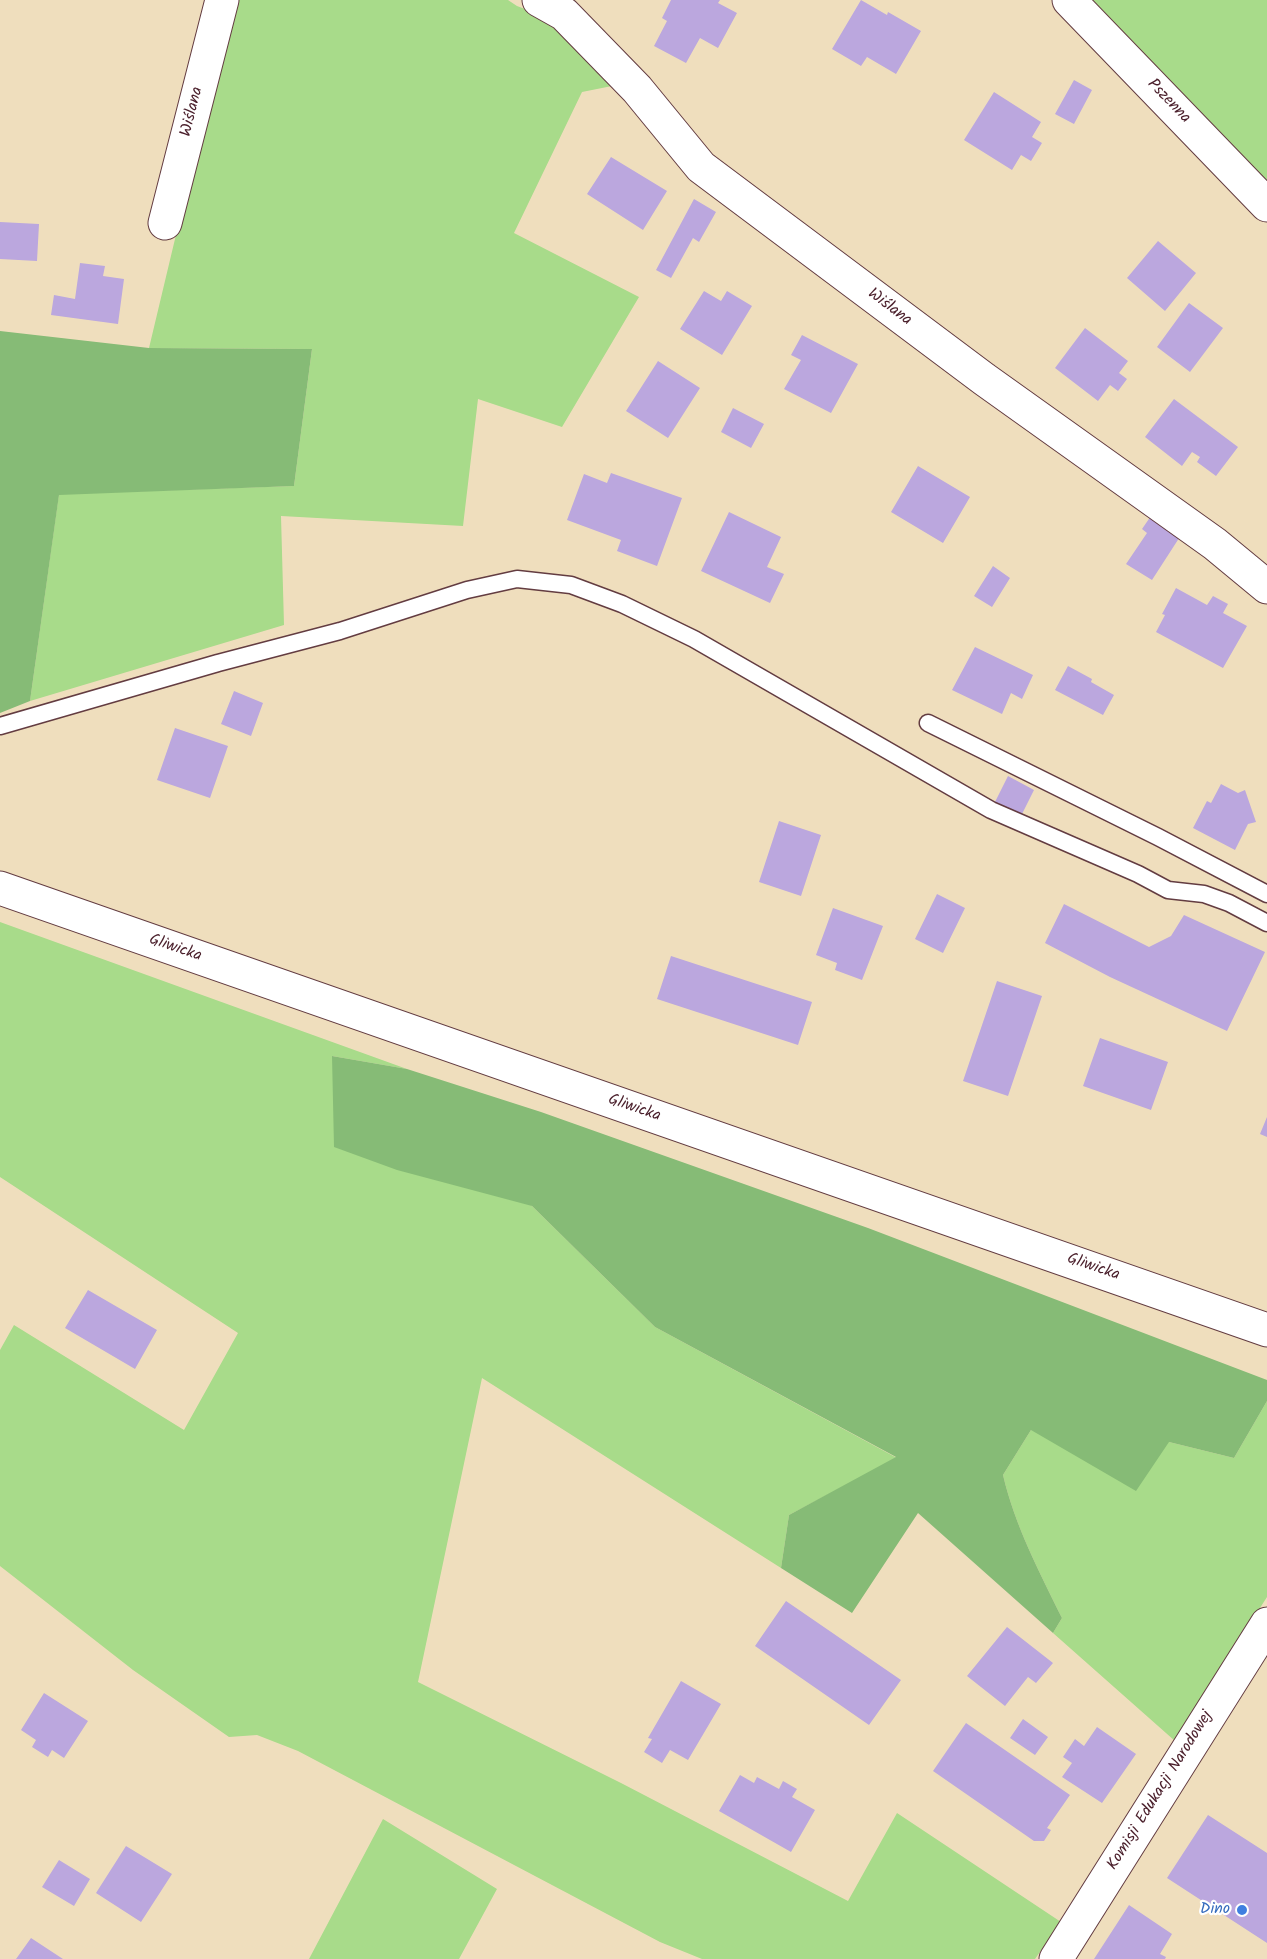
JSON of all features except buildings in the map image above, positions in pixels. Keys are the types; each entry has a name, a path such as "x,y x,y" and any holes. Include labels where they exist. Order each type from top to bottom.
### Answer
{"street":[{"name":"Wiślana","path":"165,223 222,0"},
{"name":"Wiślana","path":"539,0 564,14 637,89 701,167 984,379 1215,544 1267,587"},
{"name":"Pszenna","path":"1069,0 1267,205"},
{"name":"Gliwicka","path":"0,888 1267,1330"},
{"name":"Komisji Edukacji Narodowej","path":"1056,1959 1267,1624"}],"lane":[{"path":"0,726 218,663 340,631 467,590 517,579 571,585 622,604 694,639 991,810 1138,874 1168,890 1204,894 1229,903 1267,923"},
{"path":"928,723 1158,837 1267,894"}],"green space":[{"path":"232,0 508,0 517,6 559,22 617,85 582,92 514,233 639,297 562,427 478,399 463,526 281,516 284,625 30,701 59,494 294,486 312,349 149,348"},
{"path":"1084,0 1267,0 1267,191"},
{"path":"0,331 149,348 312,349 294,486 59,495 30,701 0,713"},
{"path":"0,922 407,1069 332,1056 532,1206 655,1327 897,1458 789,1515 781,1568 482,1378 418,1682 621,1783 848,1901 897,1813 1061,1922 1035,1959 702,1959 660,1942 298,1751 257,1735 229,1737 133,1670 0,1566 0,1350 14,1325 184,1430 238,1333 0,1177"},
{"path":"332,1056 407,1069 541,1112 868,1228 1267,1380 1267,1401 1234,1458 1169,1442 1136,1491 1031,1430 1003,1475 1021,1530 1062,1618 1053,1633 918,1513 852,1613 781,1568 789,1515 896,1457 655,1327 532,1206 397,1170 334,1147"},
{"path":"1267,1401 1267,1597 1175,1741 1053,1633 1062,1618 1021,1530 1003,1475 1031,1430 1169,1442 1234,1458"},
{"path":"383,1819 497,1889 459,1959 309,1959"}],"place":[{"name":"Dino","path":"1242,1910"}]}
